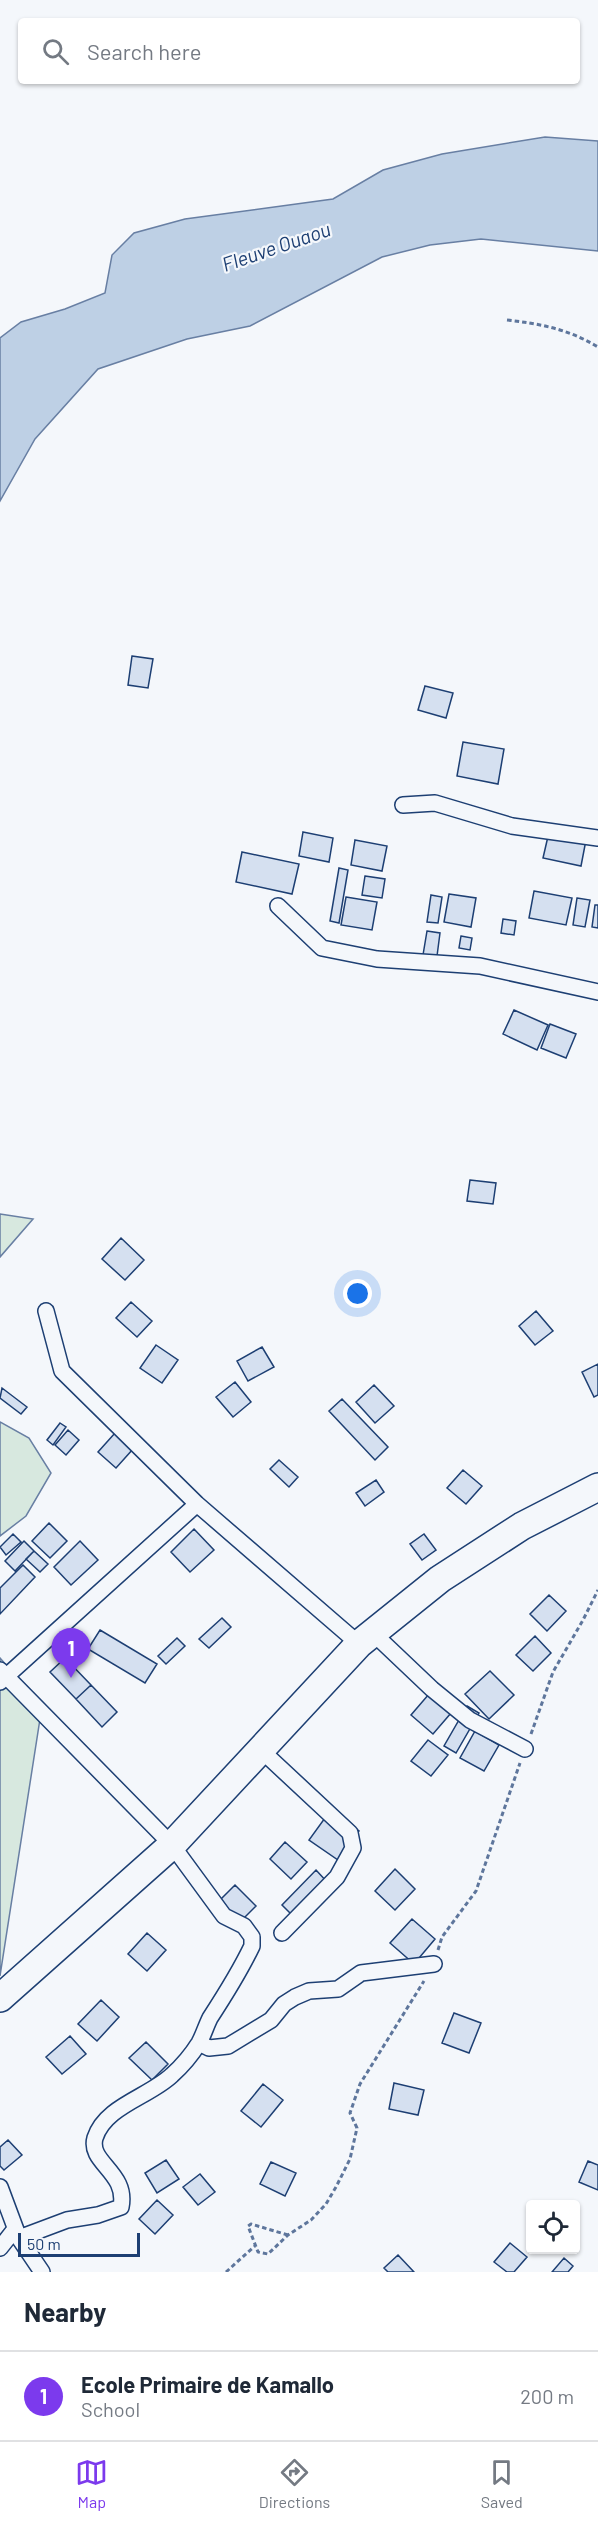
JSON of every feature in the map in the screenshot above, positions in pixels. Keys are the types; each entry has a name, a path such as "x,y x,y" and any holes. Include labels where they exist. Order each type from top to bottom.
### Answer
{"highway":[{"path":"0,1998 172,1845 366,1639 440,1579 522,1527 598,1486"}],"street":[{"path":"403,805 435,803 512,826 598,838"},
{"path":"278,906 322,948 377,959 480,966 598,992"},
{"path":"46,1311 62,1371 197,1504 470,1720 525,1749"},
{"path":"0,2248 17,2233 67,2220 98,2215 121,2207 124,2195 118,2181 96,2154 94,2142 100,2125 137,2097 172,2076 199,2043 252,1946 252,1937 244,1926 224,1916 172,1845 2,1676 197,1504"},
{"path":"261,1750 350,1833 353,1848 337,1877 282,1933"},
{"path":"199,2043 209,2048 228,2046 271,2020 284,2004 295,1997 309,1991 338,1989 361,1973 435,1964"},
{"path":"0,2187 17,2233 42,2272"}],"path":[{"path":"507,320 547,324 585,339 598,347"},
{"path":"288,2235 250,2224 248,2226 258,2252 268,2254 288,2235 312,2220 326,2204 336,2187 350,2158 357,2128 350,2113 360,2084 435,1964 442,1937 476,1892 552,1672 598,1590"},
{"path":"226,2272 255,2246"}],"shaded area":[{"path":"0,1214 33,1219 0,1257"},
{"path":"0,1422 29,1438 51,1473 26,1516 0,1536"},
{"path":"0,1658 42,1706 0,1976"}],"water":[{"name":"Fleuve Ouaou","path":"545,137 598,141 598,251 481,239 430,245 382,257 250,326 187,339 98,369 35,439 0,501 0,338 21,322 65,309 105,293 112,255 134,233 185,219 333,199 383,170 442,154"}],"building":[{"path":"132,656 153,659 148,688 128,685"},
{"path":"425,686 453,693 446,718 418,710"},
{"path":"463,742 504,749 498,784 457,776"},
{"path":"303,832 333,838 329,862 299,856"},
{"path":"549,832 586,840 581,866 543,858"},
{"path":"355,840 387,846 382,871 351,865"},
{"path":"242,852 299,864 292,894 236,882"},
{"path":"339,868 348,870 339,923 330,921"},
{"path":"365,876 385,879 382,898 362,895"},
{"path":"534,891 572,898 566,925 529,918"},
{"path":"449,894 476,898 471,927 444,922"},
{"path":"431,895 442,897 438,923 427,922"},
{"path":"346,897 377,902 372,930 341,925"},
{"path":"577,898 590,900 585,927 573,925"},
{"path":"595,905 598,905 598,928 592,927"},
{"path":"503,919 516,921 514,935 501,933"},
{"path":"427,931 440,933 437,956 423,955"},
{"path":"461,936 472,938 470,950 459,948"},
{"path":"514,1010 548,1025 537,1050 503,1034"},
{"path":"550,1024 576,1034 566,1058 541,1048"},
{"path":"470,1180 496,1183 493,1204 467,1201"},
{"path":"121,1238 144,1260 125,1280 102,1259"},
{"path":"131,1302 152,1321 137,1337 116,1318"},
{"path":"536,1311 553,1331 535,1345 519,1326"},
{"path":"156,1345 178,1360 162,1383 140,1368"},
{"path":"262,1347 274,1367 248,1381 237,1361"},
{"path":"598,1364 598,1395 594,1397 582,1372"},
{"path":"235,1382 251,1402 233,1417 216,1397"},
{"path":"374,1385 394,1406 375,1423 356,1402"},
{"path":"2,1388 27,1407 21,1414 0,1398"},
{"path":"342,1399 388,1447 375,1460 329,1411"},
{"path":"60,1423 66,1427 53,1445 47,1440"},
{"path":"68,1430 79,1440 66,1455 55,1445"},
{"path":"115,1433 133,1449 116,1468 98,1452"},
{"path":"279,1460 298,1477 289,1487 270,1469"},
{"path":"463,1470 482,1486 466,1504 447,1488"},
{"path":"376,1480 384,1492 365,1506 356,1493"},
{"path":"49,1523 67,1541 50,1558 32,1541"},
{"path":"194,1529 214,1550 190,1572 171,1552"},
{"path":"13,1534 21,1542 6,1555 0,1547"},
{"path":"424,1534 436,1550 422,1560 410,1544"},
{"path":"24,1541 34,1551 15,1571 5,1561"},
{"path":"80,1541 98,1560 71,1585 54,1567"},
{"path":"34,1551 48,1564 40,1572 26,1559"},
{"path":"23,1565 35,1577 0,1614 0,1588"},
{"path":"549,1595 566,1611 547,1631 530,1614"},
{"path":"222,1618 231,1627 209,1648 199,1639"},
{"path":"100,1630 157,1664 145,1683 88,1649"},
{"path":"535,1636 551,1653 533,1671 516,1655"},
{"path":"177,1638 185,1646 166,1664 158,1656"},
{"path":"65,1658 91,1685 76,1699 50,1672"},
{"path":"490,1671 514,1695 489,1719 465,1694"},
{"path":"91,1685 117,1712 102,1727 76,1699"},
{"path":"429,1694 451,1713 433,1734 411,1715"},
{"path":"467,1706 479,1713 456,1753 444,1746"},
{"path":"475,1731 499,1745 484,1771 460,1758"},
{"path":"428,1740 448,1755 431,1776 411,1761"},
{"path":"330,1811 359,1831 338,1860 309,1840"},
{"path":"285,1842 307,1862 291,1879 270,1859"},
{"path":"395,1869 415,1889 395,1910 375,1891"},
{"path":"316,1870 328,1883 294,1917 282,1905"},
{"path":"235,1885 256,1906 240,1922 219,1901"},
{"path":"412,1919 435,1939 414,1964 390,1943"},
{"path":"147,1933 166,1950 147,1971 128,1954"},
{"path":"101,2000 119,2017 97,2041 78,2024"},
{"path":"454,2013 481,2023 469,2053 442,2043"},
{"path":"70,2036 86,2054 62,2074 46,2057"},
{"path":"146,2042 168,2064 152,2080 129,2058"},
{"path":"394,2083 424,2090 418,2115 389,2109"},
{"path":"263,2084 283,2100 261,2127 241,2111"},
{"path":"8,2140 22,2155 4,2170 0,2166 0,2147"},
{"path":"166,2160 179,2179 157,2193 145,2173"},
{"path":"588,2161 598,2165 598,2190 579,2182"},
{"path":"271,2162 296,2173 285,2196 260,2184"},
{"path":"200,2174 215,2192 198,2205 183,2187"},
{"path":"157,2200 173,2215 155,2234 139,2219"},
{"path":"510,2243 527,2257 514,2272 507,2272 494,2262"},
{"path":"398,2255 414,2272 388,2272 384,2268"},
{"path":"564,2258 573,2266 568,2272 552,2272"}],"place":[{"name":"Ecole Primaire de Kamallo","path":"71,1678"}]}
